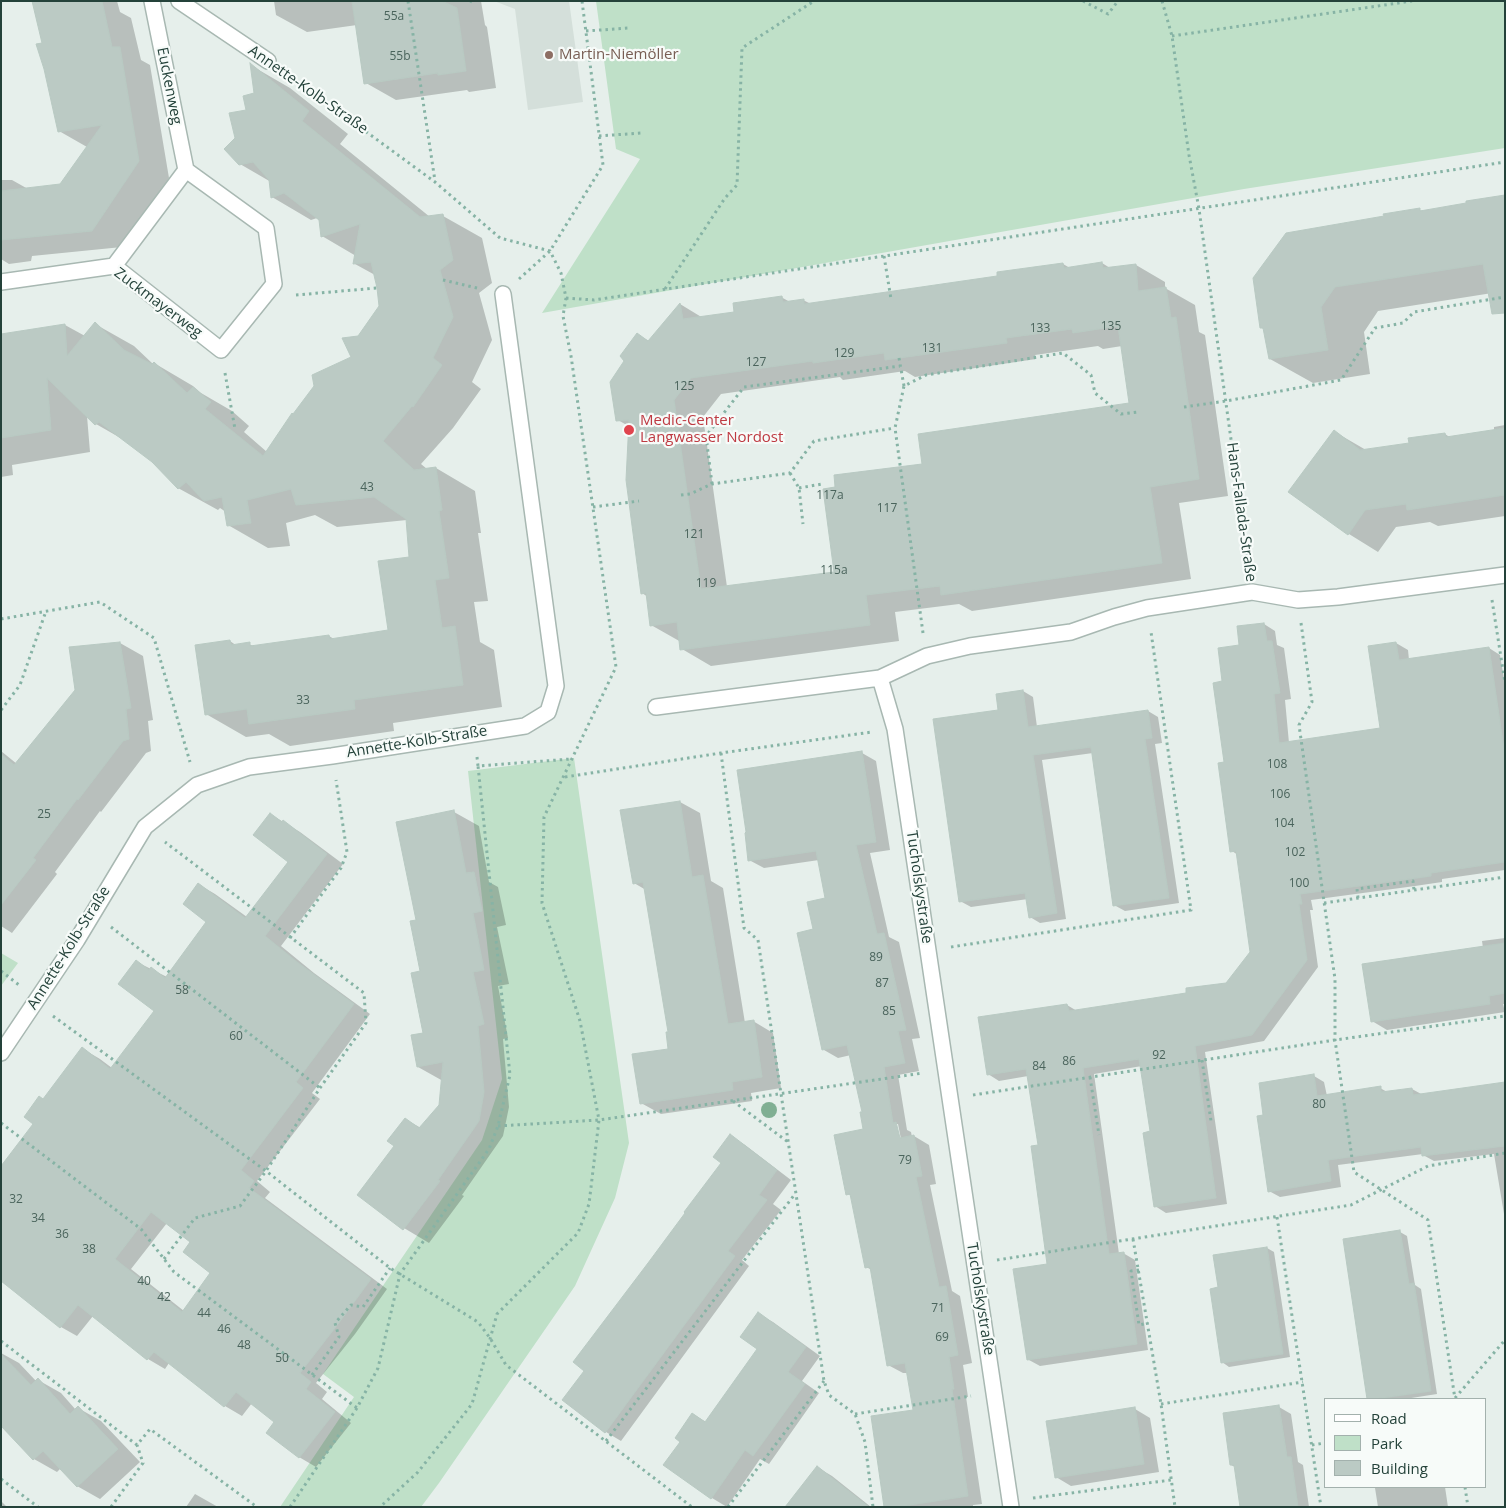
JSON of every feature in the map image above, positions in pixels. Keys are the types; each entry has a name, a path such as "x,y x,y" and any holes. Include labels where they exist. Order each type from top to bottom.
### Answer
{"street":[{"name":"Euckenweg","path":"152,1 186,170"},
{"name":"Annette-Kolb-Straße","path":"179,1 268,61"},
{"path":"114,266 186,170 266,228 274,284 221,350"},
{"name":"Zuckmayerweg","path":"1,282 114,266 221,350"},
{"name":"Annette-Kolb-Straße","path":"1,1053 77,940 145,827 197,784 249,767 525,726 548,712 556,686 503,294"},
{"name":"Hans-Fallada-Straße","path":"1252,592 1298,600 1338,597 1505,575"},
{"path":"656,707 880,678 927,656 970,646 1071,632 1147,608 1252,592"},
{"name":"Tucholskystraße","path":"880,678 895,729 1010,1504"}],"path":[{"path":"408,1 435,182"},
{"path":"443,280 503,294 550,251 602,165 582,1"},
{"path":"665,290 725,198 737,185 742,48 814,1"},
{"path":"1083,1 1108,14 1118,1"},
{"name":"Hans-Fallada-Straße","path":"1162,1 1172,36 1183,117 1199,209 1252,592"},
{"path":"1172,36 1412,1"},
{"path":"586,31 629,28"},
{"name":"Annette-Kolb-Straße","path":"268,61 435,182 500,238 550,251"},
{"path":"599,136 641,133"},
{"path":"566,298 594,300 665,290 1505,162"},
{"path":"380,1507 418,1472 472,1404 497,1314 578,1233 589,1204 599,1120 580,1021 542,903 544,817 616,667 571,356 563,316 566,298 561,274 550,251"},
{"path":"884,256 890,299"},
{"path":"263,298 377,288"},
{"path":"1184,406 1226,401 1341,380 1375,328 1403,324 1414,312 1505,297"},
{"path":"221,350 235,429"},
{"path":"904,386 926,375 1063,353 1091,375 1095,393 1121,414 1139,412"},
{"path":"899,358 904,386 895,428 927,656"},
{"path":"712,484 706,436 744,387 900,366"},
{"path":"681,495 690,494 712,484 790,473 814,441 895,428"},
{"path":"790,473 799,488 803,524"},
{"path":"799,488 822,484"},
{"path":"593,507 639,501"},
{"path":"1489,577 1505,683"},
{"path":"1298,600 1312,702 1299,725 1336,979 1334,1040 1354,1172 1428,1220 1454,1398"},
{"path":"1,619 100,602 154,638 197,784"},
{"path":"928,950 1191,910 1147,608"},
{"path":"1,710 20,685 46,611"},
{"path":"564,777 895,729"},
{"path":"290,1507 357,1408 378,1368 400,1274 489,1149 498,1126 510,1075 474,733"},
{"path":"720,753 744,928 758,940 824,1381 829,1395 855,1414 865,1442 873,1507"},
{"path":"290,938 341,868 347,852 332,756"},
{"path":"478,766 571,759"},
{"path":"145,827 364,993 366,1023 320,1088 266,1171 240,1206 195,1218 164,1259"},
{"path":"1324,903 1505,877"},
{"path":"1358,898 1357,889 1413,881 1414,890"},
{"path":"92,913 320,1088"},
{"path":"35,1002 266,1171 390,1268 478,1322 490,1338 506,1366 692,1507"},
{"path":"950,1098 1505,1016"},
{"path":"1202,1060 1211,1120"},
{"path":"498,1126 599,1120 946,1069"},
{"path":"1090,1077 1099,1135"},
{"path":"732,1100 788,1142"},
{"path":"1,1123 141,1229 174,1272 357,1408"},
{"path":"974,1264 1351,1205 1428,1166 1505,1153"},
{"path":"606,1441 795,1194"},
{"path":"1277,1217 1321,1507"},
{"path":"1133,1239 1161,1404 1174,1507"},
{"path":"312,1375 339,1337 335,1323 351,1305 363,1307 390,1268"},
{"path":"1139,1270 1131,1271 1137,1316 1139,1325 1148,1323"},
{"path":"1455,1398 1505,1340"},
{"path":"1,1341 137,1445 143,1463 111,1507"},
{"path":"728,1507 824,1381"},
{"path":"1161,1404 1303,1382"},
{"path":"855,1414 994,1393"},
{"path":"137,1445 150,1429 257,1507"},
{"path":"1312,1445 1324,1443"},
{"path":"1,1479 38,1507"},
{"path":"1010,1504 1171,1480"},
{"path":"1465,1488 1468,1507"}],"shaded area":[{"name":"Martin-Niemöller","path":"494,1 569,1 583,102 528,110 515,9"}],"green space":[{"path":"596,1 1505,1 1505,148 1244,189 542,313 640,159 616,149"},
{"path":"574,758 629,1143 615,1198 575,1286 421,1507 280,1507 354,1397 323,1374 482,1140 502,1079 468,771"},
{"path":"1,953 18,963 1,986"}],"building":[{"path":"32,1 102,1 112,47 120,47 139,161 92,231 1,240 1,191 60,184 102,125 58,132 44,69 36,44 42,43"},
{"path":"352,1 442,1 457,8 466,71 438,75 438,73 364,84"},
{"path":"250,63 309,111 302,121 420,217 443,214 453,260 440,270 453,317 433,358 442,365 413,407 383,441 414,470 436,467 442,510 439,511 449,578 435,580 442,628 455,626 463,685 354,700 355,709 249,724 247,709 205,715 195,645 230,640 231,645 250,642 250,646 329,635 330,639 388,630 378,561 409,557 406,519 374,497 296,505 291,489 247,500 251,523 227,526 222,497 204,501 186,482 178,489 152,462 99,422 95,425 47,378 51,430 1,438 1,334 65,324 67,356 95,322 124,350 152,364 154,362 187,393 193,387 211,402 205,409 263,456 292,413 314,386 312,375 351,357 342,338 358,336 379,306 371,262 353,264 360,224 321,237 319,220 284,193 271,198 269,180 253,162 239,165 224,149 235,138 229,113 246,110 243,96 254,93"},
{"path":"1505,195 1505,313 1492,314 1483,264 1335,287 1321,307 1328,350 1269,359 1263,328 1260,328 1253,278 1286,233 1384,216 1383,214 1420,208 1420,211"},
{"path":"1102,262 1103,268 1136,264 1138,291 1166,287 1171,318 1176,317 1199,479 1150,487 1162,563 941,595 940,586 866,595 870,625 680,650 677,622 650,626 646,593 641,594 626,480 629,420 616,421 610,382 624,361 620,356 637,333 648,341 680,303 683,319 734,312 733,303 782,296 783,302 804,299 804,304 997,276 997,272 1063,263 1064,268","holes":["1118,326 1129,403 918,434 922,464 834,475 835,487 823,489 834,572 701,589 674,400 691,378 884,353 885,360 1007,343 1006,338 1072,329 1073,333"]},
{"path":"1505,428 1505,495 1407,510 1406,504 1365,510 1348,535 1288,492 1334,430 1360,450 1409,443 1408,438 1445,433 1446,437"},
{"path":"1264,623 1267,641 1272,641 1280,693 1274,694 1279,743 1380,728 1368,646 1396,642 1399,660 1489,647 1505,756 1505,862 1431,873 1431,876 1300,894 1302,904 1299,904 1307,960 1252,1035 1195,1046 1216,1198 1154,1207 1143,1133 1150,1131 1139,1059 1083,1068 1109,1254 1124,1252 1137,1344 1027,1360 1013,1269 1047,1264 1031,1146 1038,1145 1026,1069 987,1075 978,1017 1067,1004 1069,1011 1186,993 1186,988 1226,983 1250,952 1236,851 1230,852 1218,763 1224,762 1213,683 1222,681 1218,648 1239,645 1237,626"},
{"path":"120,642 131,708 126,709 129,739 123,741 77,799 33,858 36,860 1,905 1,754 14,765 75,690 69,647"},
{"path":"1023,690 1028,727 1148,710 1152,738 1145,739 1169,898 1113,906 1091,747 1033,755 1057,913 1029,918 1025,893 959,902 933,719 998,710 996,694"},
{"path":"862,751 876,842 856,845 877,934 884,933 906,1030 898,1031 905,1063 884,1067 893,1123 896,1122 900,1138 914,1135 922,1176 916,1177 939,1287 946,1286 958,1355 949,1357 954,1389 952,1389 968,1496 897,1507 884,1507 871,1416 913,1410 905,1363 887,1366 870,1267 865,1268 850,1194 846,1195 834,1135 863,1129 860,1112 862,1112 847,1045 822,1050 797,933 813,929 807,902 825,898 816,851 748,861 737,770"},
{"path":"680,801 692,877 703,875 728,1024 754,1020 762,1077 732,1082 733,1090 640,1104 632,1054 668,1049 666,1032 668,1032 643,882 633,884 620,810"},
{"path":"454,810 466,873 474,872 482,911 473,913 484,970 473,972 484,1024 478,1026 484,1092 479,1121 438,1180 440,1181 403,1230 357,1195 394,1146 387,1141 405,1118 419,1128 439,1105 443,1062 417,1067 411,1035 423,1033 411,973 420,971 410,921 416,920 396,822"},
{"path":"270,813 282,822 283,820 327,854 265,936 354,1004 296,1082 303,1088 241,1170 254,1181 249,1188 371,1279 300,1373 311,1382 306,1389 335,1412 299,1458 266,1433 274,1422 236,1392 224,1407 154,1352 147,1360 78,1305 60,1328 1,1281 1,1166 33,1124 24,1117 39,1096 43,1099 82,1047 110,1069 154,1011 118,984 136,960 149,970 151,967 165,978 206,922 183,904 198,883 245,918 288,862 253,835","holes":["151,1212 190,1242 183,1252 210,1273 182,1312 115,1259"]},
{"path":"1505,943 1505,993 1489,996 1490,1004 1371,1022 1362,964"},
{"path":"1314,1074 1317,1096 1381,1086 1381,1092 1412,1088 1413,1095 1505,1082 1505,1146 1422,1156 1421,1147 1328,1160 1331,1181 1268,1192 1257,1116 1263,1115 1259,1083"},
{"path":"730,1134 777,1170 759,1195 767,1200 728,1251 735,1256 605,1433 562,1400 584,1371 573,1362 721,1163 713,1157"},
{"path":"1400,1230 1409,1284 1414,1283 1431,1391 1382,1398 1367,1398 1343,1239"},
{"path":"1267,1247 1283,1354 1221,1363 1210,1289 1218,1287 1213,1255"},
{"path":"758,1312 806,1347 788,1372 805,1384 753,1456 745,1450 711,1499 663,1465 680,1442 675,1438 692,1413 705,1422 757,1349 740,1337"},
{"path":"1,1354 31,1385 38,1378 70,1414 78,1406 118,1449 77,1487 43,1451 33,1460 1,1426"},
{"path":"1279,1405 1287,1457 1291,1457 1298,1507 1240,1507 1234,1465 1230,1465 1223,1413"},
{"path":"1135,1407 1144,1464 1055,1478 1046,1421"},
{"path":"817,1466 869,1507 785,1507"}],"place":[{"name":"Martin-Niemöller","path":"549,55"},
{"name":"Medic-Center Langwasser Nordost","path":"629,430"}]}
